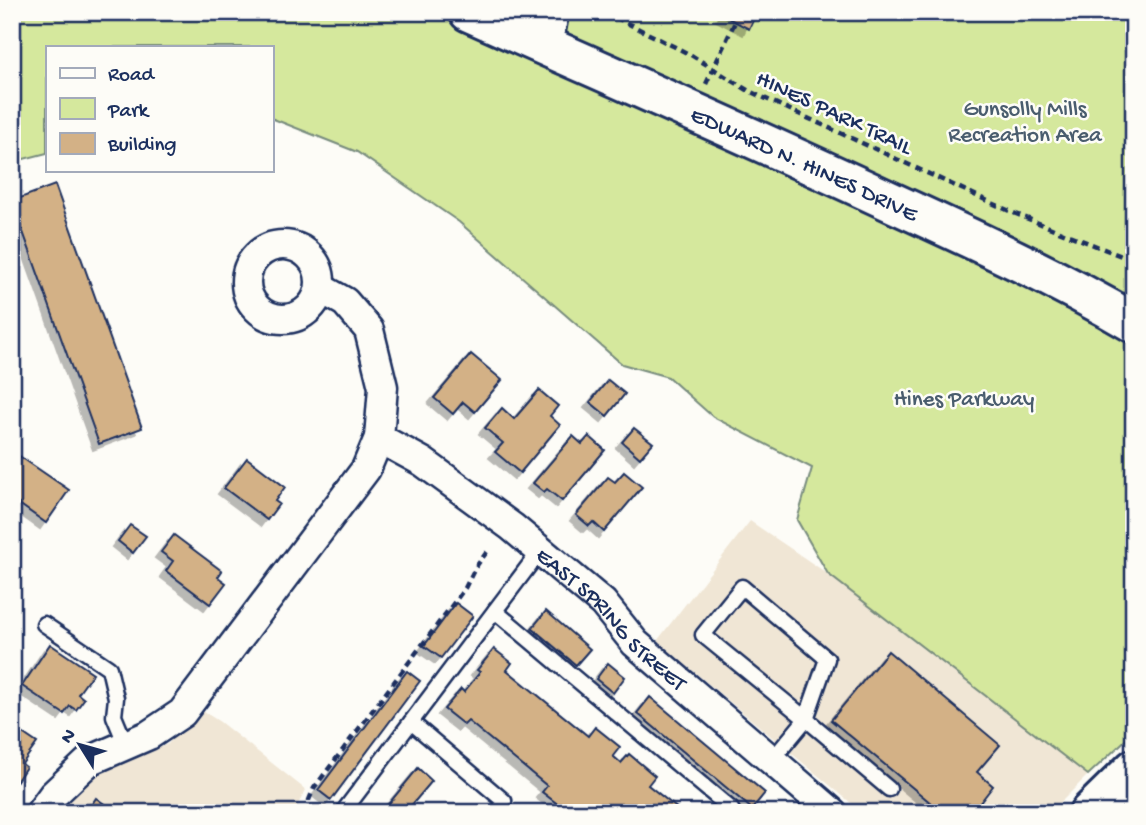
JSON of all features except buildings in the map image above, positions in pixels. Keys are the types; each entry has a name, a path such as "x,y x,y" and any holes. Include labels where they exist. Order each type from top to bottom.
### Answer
{"street":[{"name":"EDWARD N. HINES DRIVE","path":"469,12 551,30 692,112 1129,311"},
{"path":"40,813 53,795 89,761 149,735 182,713 366,469 379,438 383,387 369,330 345,302 320,288"},
{"name":"EAST SPRING STREET","path":"379,438 423,461 512,527 603,603 635,643 833,813"},
{"path":"1089,813 1134,769"}],"lane":[{"path":"349,813 346,808 540,551"},
{"path":"772,760 806,719 827,659 742,586 703,635 806,719 889,789"},
{"path":"495,611 733,813"},
{"path":"44,624 108,668 116,698 114,716 125,746"},
{"path":"411,722 504,801 499,813"}],"path":[{"name":"HINES PARK TRAIL","path":"605,12 691,54 749,91 1016,214 1134,261"},
{"path":"692,112 735,22"},
{"path":"309,813 309,800 314,788 465,588 489,549"}],"shaded area":[{"path":"750,521 828,574 1088,775 1050,813 863,813 657,641"},
{"path":"198,708 220,722 306,790 293,813 52,813 79,781 168,744"}],"green space":[{"name":"Hines Parkway","path":"12,12 1134,12 1134,732 1088,775 828,574 797,520 812,468 713,417 668,377 622,364 459,222 357,152 273,119 273,46 46,46 46,153 12,162"}],"park label":[{"name":"Gunsolly Mills Recreation Area","path":"1025,120"}]}
